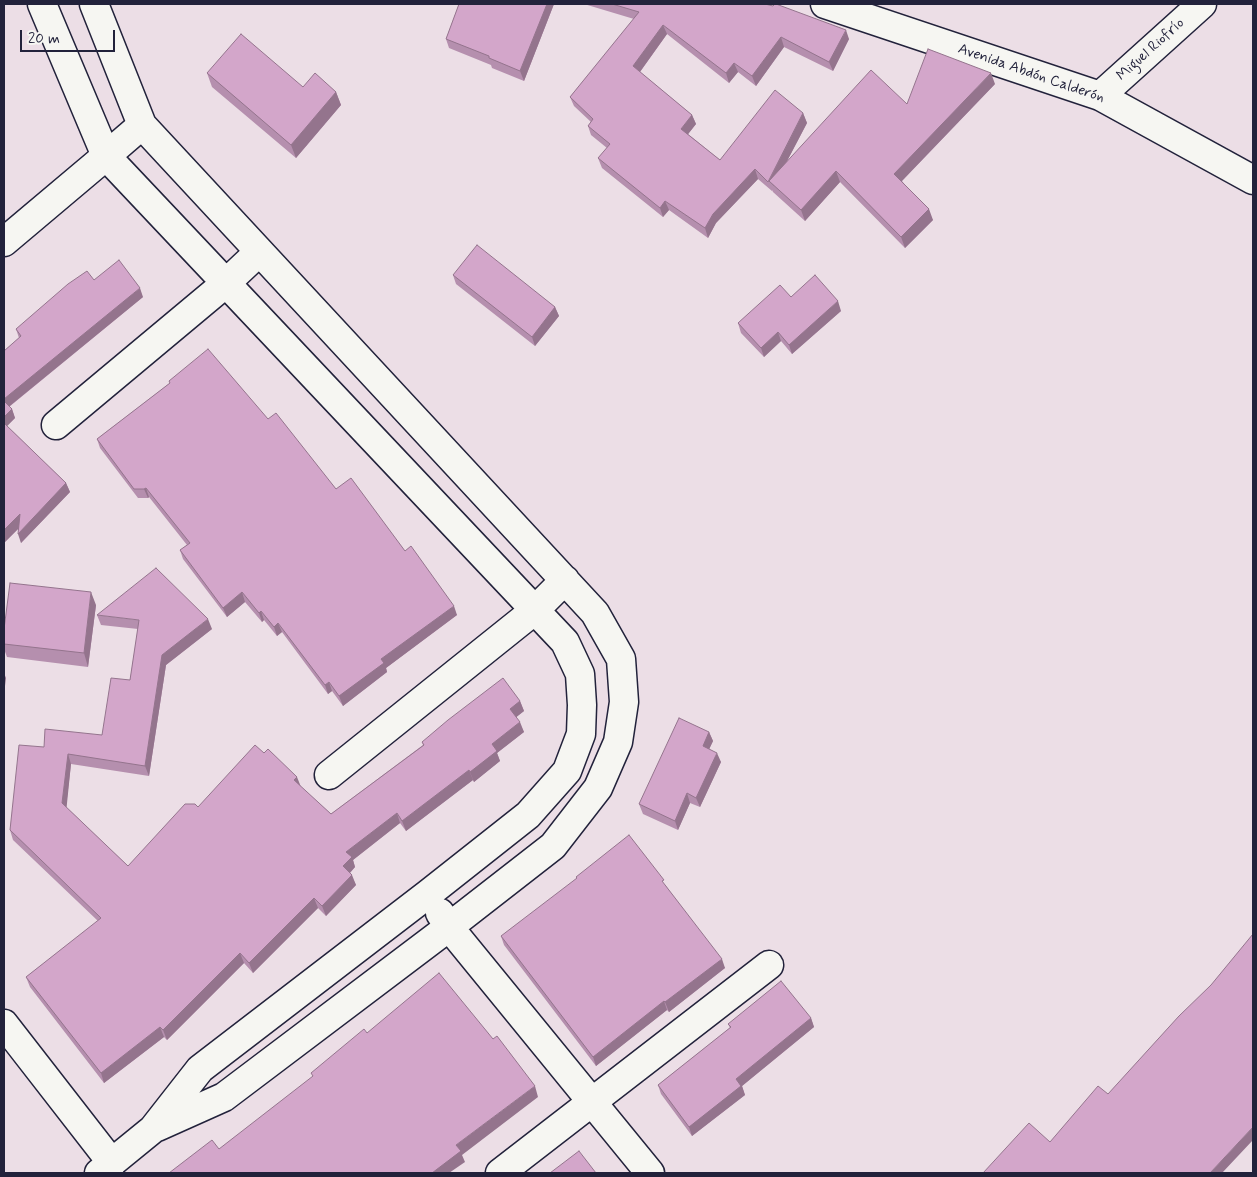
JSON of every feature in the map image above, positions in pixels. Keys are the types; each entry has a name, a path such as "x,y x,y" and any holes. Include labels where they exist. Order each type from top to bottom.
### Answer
{"street":[{"path":"4,1024 105,1168 153,1129 200,1069 528,815 567,771 581,734 580,674 565,642 106,156 42,4"},
{"path":"94,4 142,125 595,613 621,659 624,702 618,742 598,788 553,846 224,1097 153,1129"},
{"name":"Avenida Abdón Calderón","path":"826,4 1100,96 1253,180"},
{"name":"Miguel Riofrío","path":"1100,96 1202,4"},
{"path":"4,242 142,125"},
{"path":"56,425 226,283 259,252"},
{"path":"389,456 419,423"},
{"path":"329,775 535,610 564,580"},
{"path":"428,894 449,927 650,1173"},
{"path":"345,958 366,990"},
{"path":"500,1173 769,965"}],"building":[{"path":"459,4 547,4 520,71 446,39"},
{"path":"612,4 765,4 773,6 776,4 846,30 829,62 781,37 752,76 734,63 726,73 663,25 633,66 692,115 681,129 720,160 775,90 803,113 768,182 755,169 713,214 705,228 665,201 660,208 598,158 610,144 588,126 593,119 570,97 639,12"},
{"path":"241,34 303,87 315,73 336,92 291,145 207,73"},
{"path":"928,49 991,73 894,174 929,209 901,237 836,171 801,210 769,181 871,70 907,104"},
{"path":"477,245 555,307 532,337 453,275"},
{"path":"119,260 140,288 4,399 4,351 21,336 16,329 68,284 87,271 94,280"},
{"path":"815,275 838,301 789,345 778,332 761,348 738,323 780,285 791,297"},
{"path":"208,349 268,419 276,413 336,489 351,478 405,551 411,546 454,606 381,659 384,663 339,696 329,682 325,685 278,623 274,627 261,611 259,613 242,592 223,608 180,550 190,543 146,488 134,489 97,439 170,383 169,381"},
{"path":"4,401 12,409 4,417"},
{"path":"4,423 66,483 18,534 20,514 4,530"},
{"path":"156,568 208,619 162,655 145,766 68,754 62,803 128,866 185,804 195,804 198,807 255,745 264,753 268,749 297,777 294,780 331,814 424,745 422,742 503,678 520,701 510,709 520,722 492,744 497,751 470,772 469,770 402,821 397,813 346,852 352,857 343,866 352,875 322,906 314,898 249,963 240,953 163,1030 160,1027 101,1073 26,977 101,918 10,830 19,745 44,747 45,729 102,735 111,678 130,680 139,620 97,615"},
{"path":"10,583 91,592 84,653 4,644"},
{"path":"679,718 709,732 703,746 717,753 696,798 687,793 675,821 639,804"},
{"path":"629,835 722,959 664,1001 593,1057 501,936 577,878"},
{"path":"1253,934 1253,1127 1210,1173 983,1173 1029,1123 1050,1142 1098,1086 1108,1094 1179,1016 1211,985"},
{"path":"439,973 493,1039 497,1036 535,1086 456,1145 461,1151 432,1173 169,1173 212,1140 219,1149 313,1076 311,1073 364,1029 367,1033"},
{"path":"781,981 811,1018 736,1079 741,1086 689,1127 658,1085 731,1027 728,1024"},
{"path":"579,1151 596,1173 550,1173"}]}
